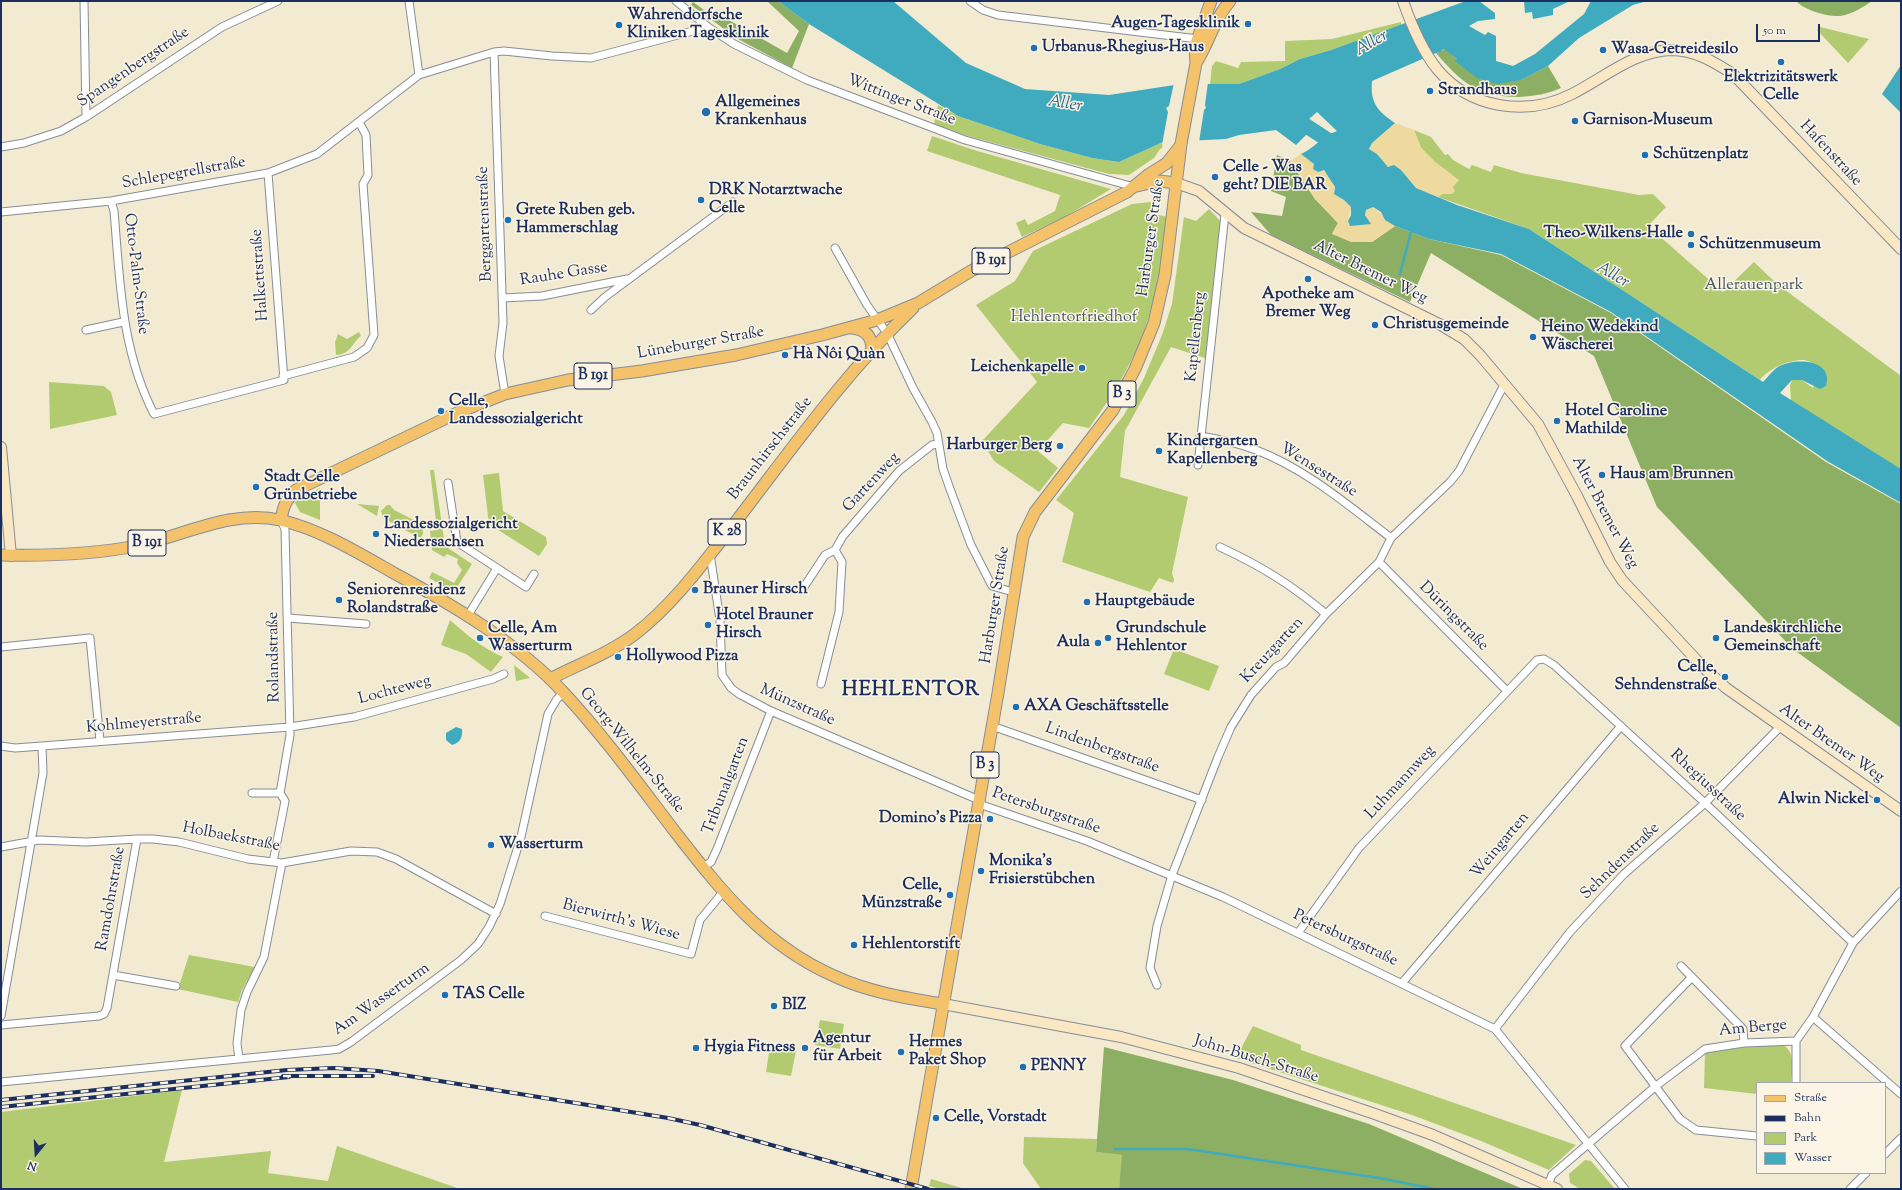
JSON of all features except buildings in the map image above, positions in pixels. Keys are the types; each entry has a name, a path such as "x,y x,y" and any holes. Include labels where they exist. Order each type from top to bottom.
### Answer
{"main road":[{"name":"B 3","path":"1195,68 1195,46 1212,1"},
{"name":"B 3","path":"1195,68 1220,14 1230,1"},
{"name":"Harburger Straße","path":"911,1189 979,802 1021,546 1030,520 1113,410 1125,390 1146,346 1161,299 1181,144 1195,68"},
{"name":"Lüneburger Straße","path":"281,520 284,504 288,497 296,490 459,412 505,394 568,380 642,371 736,355 850,328 877,320 918,303 971,271 1087,214 1134,187 1148,175 1167,163 1181,144"},
{"name":"Lüneburger Straße","path":"1134,187 1159,181 1176,183"},
{"name":"Braunhirschstraße","path":"550,679 607,652 636,633 665,606 710,554 824,407 887,333 918,303"},
{"path":"850,328 860,329 866,332 870,338 872,350"},
{"name":"B 191","path":"6,555 44,556 96,553 147,544 231,520 253,517 281,520"},
{"name":"Georg-Wilhelm-Straße","path":"281,520 318,533 421,587 467,616 507,644 550,679 564,692 605,741 723,892 767,935 811,965 852,984 889,995 943,1004"}],"street":[{"path":"84,1 86,117"},
{"name":"Spangenbergstraße","path":"1,147 24,143 61,131 86,117 222,27 278,1"},
{"path":"409,1 419,75"},
{"name":"Wittinger Straße","path":"676,1 708,27 734,44 807,80 965,140 1134,187"},
{"path":"970,1 983,10 998,15 1198,39"},
{"name":"Hafenstraße","path":"1403,1 1410,20 1429,57 1437,69 1462,91 1488,103 1515,108 1542,105 1557,101 1634,59 1652,53 1672,50 1691,53 1712,60 1733,74 1901,249"},
{"name":"Schlepegrellstraße","path":"1,212 111,201 268,173 316,154 419,75 494,52 504,51 591,58 708,27"},
{"name":"Berggartenstraße","path":"494,52 503,298 503,324 499,356 505,394"},
{"path":"283,376 354,358 366,348 374,335 363,184 368,175 366,135 359,122"},
{"name":"Halkettstraße","path":"268,173 283,376"},
{"name":"Alter Bremer Weg","path":"1176,183 1199,191 1225,214 1244,228 1441,325 1464,339 1505,383 1538,424 1578,496 1610,562 1622,580 1704,668 1726,688 1901,811"},
{"name":"Otto-Palm-Straße","path":"111,201 114,211 123,322 144,396 154,414 284,380 283,376"},
{"name":"Rauhe Gasse","path":"591,310 630,278 733,202"},
{"name":"Kapellenberg","path":"1198,465 1225,214"},
{"path":"835,248 877,320 887,333 906,375 932,422 943,469 966,532 984,572 992,586 1013,592"},
{"name":"Rauhe Gasse","path":"503,298 542,296 630,278"},
{"path":"86,330 123,322"},
{"name":"Kreuzgarten","path":"1157,985 1150,968 1156,926 1172,875 1231,727 1251,695 1276,667 1284,663 1326,614 1379,562 1391,538 1450,482 1459,471 1505,383"},
{"name":"Wensestraße","path":"1200,436 1231,442 1257,450 1289,465 1324,487 1391,538"},
{"name":"Gartenweg","path":"802,590 825,554 835,550 843,536 899,471 932,445 938,444"},
{"path":"1,447 6,555"},
{"path":"448,484 457,542 526,587 534,574"},
{"name":"Rolandstraße","path":"273,862 285,801 280,793 290,727 285,530 281,520"},
{"path":"1220,547 1271,572 1300,592 1326,614"},
{"path":"821,684 839,612 842,562 835,550"},
{"name":"Münzstraße","path":"710,554 720,620 722,675 731,688 771,712 979,802"},
{"name":"Düringstraße","path":"1379,562 1507,691"},
{"path":"467,616 497,568"},
{"path":"288,618 366,624"},
{"path":"1,647 90,638 100,741"},
{"name":"Rhegiusstraße","path":"1537,660 1544,659 1554,665 1705,803 1853,943"},
{"name":"Luhmannweg","path":"1298,933 1359,848 1537,660"},
{"name":"Lochteweg","path":"290,727 354,717 493,679 504,674"},
{"name":"Am Wasserturm","path":"1,1082 331,1050 344,1046 434,981 471,951 481,939 496,914 521,837 548,714 557,699 564,692"},
{"name":"Tribunalgarten","path":"703,867 711,862 717,850 771,712"},
{"name":"Lindenbergstraße","path":"992,726 1202,800"},
{"name":"Weingarten","path":"1402,983 1621,726"},
{"name":"Kohlmeyerstraße","path":"1,746 15,748 290,727"},
{"name":"Sehndenstraße","path":"1495,1029 1570,932 1624,874 1705,803 1780,727"},
{"path":"1,1016 44,773 42,746"},
{"path":"252,793 280,793"},
{"name":"Petersburgstraße","path":"979,802 1087,841 1223,897 1495,1029 1625,1189"},
{"name":"Holbaekstraße","path":"138,839 179,842 248,859 282,863 351,850 377,852 396,860 496,914"},
{"name":"Ramdohrstraße","path":"1,847 31,841 86,842 138,839 113,975 104,1014 99,1016 1,1025"},
{"path":"239,1059 237,1043 241,1010 247,992 264,957 282,863"},
{"name":"Am Berge","path":"1588,1144 1656,1086 1704,1049 1744,1042 1796,1041 1813,1017 1853,943 1901,891"},
{"name":"Bierwirth's Wiese","path":"545,916 691,954 700,920 723,892"},
{"path":"1681,966 1743,1030 1744,1042"},
{"name":"Ramdohrstraße","path":"113,975 176,986"},
{"path":"1692,978 1625,1046 1680,1119 1696,1130 1756,1136"},
{"name":"John-Busch-Straße","path":"943,1004 1121,1037 1239,1068 1433,1135 1552,1187"},
{"path":"1813,1017 1901,1094"},
{"path":"1796,1041 1796,1082"},
{"path":"1886,1153 1901,1138"},
{"path":"1552,1187 1552,1175 1588,1144"},
{"path":"1850,1189 1865,1174"}],"green space":[{"path":"767,1 778,1 809,24 792,68 738,39 691,5 693,2 711,15 720,15 787,53 799,31"},
{"path":"1796,1 1872,1 1852,12 1835,16 1810,10"},
{"path":"1401,22 1401,25 1331,50 1300,59 1280,69 1239,84 1210,84 1212,66 1216,61 1238,68 1241,62 1285,61 1285,41 1332,39"},
{"path":"1820,27 1869,39 1848,63 1817,30"},
{"path":"1445,49 1458,60 1456,61 1521,80 1548,66 1561,88 1551,92 1519,97 1504,96 1481,91 1454,73 1436,53"},
{"path":"938,105 958,116 1040,144 1092,158 1119,162 1163,142 1162,148 1154,158 1129,175 1109,174 964,135 934,124"},
{"name":"Allerauenpark","path":"1414,130 1431,137 1445,155 1448,154 1453,160 1469,169 1472,165 1491,172 1494,165 1521,173 1639,195 1653,194 1666,207 1648,226 1723,292 1754,262 1777,284 1901,376 1901,469 1791,401 1790,386 1792,380 1802,380 1813,388 1821,368 1811,362 1798,360 1786,363 1768,372 1760,380 1529,229 1438,197 1442,194 1434,161 1421,148"},
{"path":"932,136 974,150 1111,189 1063,218 1022,237 1016,223 1025,219 1028,225 1055,211 1060,195 927,151"},
{"path":"1277,155 1290,161 1315,199 1338,223 1332,234 1372,242 1395,226 1429,239 1501,255 1611,313 1826,462 1901,504 1901,728 1793,649 1657,507 1594,356 1431,253 1410,302 1271,235 1251,212 1282,216 1286,197 1271,191"},
{"name":"Hehlentorfriedhof","path":"1151,202 1154,214 1168,217 1158,279 1144,331 1124,375 1089,428 1063,423 1038,451 1058,468 1039,492 994,461 982,441 1037,382 976,305 1015,281 1033,251 1132,204"},
{"name":"Hehlentorfriedhof","path":"1209,209 1226,227 1211,360 1171,347 1125,431 1120,477 1188,497 1172,573 1174,580 1173,583 1159,578 1150,592 1062,562 1074,513 1056,500 1124,415 1144,378 1162,335 1172,304 1184,217 1196,221"},
{"path":"359,332 361,336 348,351 336,355 335,342 338,334 347,339"},
{"path":"49,382 104,386 111,392 117,415 50,429"},
{"path":"430,470 434,470 445,546 472,564 454,592 429,578 432,572 454,583 462,570 457,563 458,559 447,554 444,557 432,550 430,531 437,530"},
{"path":"499,473 503,511 546,537 547,544 539,556 489,524 483,475"},
{"path":"320,488 320,520 300,512 295,503 296,500"},
{"path":"357,504 379,506 377,516"},
{"path":"387,505 390,505 394,510 422,524 423,534 421,537 418,537 383,518 381,511"},
{"path":"450,620 481,645 503,657 491,672 466,654 441,645"},
{"path":"1174,649 1219,666 1209,691 1164,674"},
{"path":"514,665 530,678 516,681"},
{"path":"189,955 255,967 242,990 238,1002 178,989"},
{"path":"820,1020 844,1024 840,1049 815,1045"},
{"path":"1253,1026 1301,1045 1301,1050 1576,1145 1549,1170 1481,1141 1412,1115 1236,1058"},
{"path":"1784,1045 1788,1049 1792,1058 1791,1082 1756,1082 1756,1094 1704,1088 1705,1053 1745,1047"},
{"path":"770,1046 796,1051 791,1076 766,1072"},
{"path":"1104,1047 1233,1080 1369,1124 1523,1189 1119,1189 1122,1155 1096,1152"},
{"path":"182,1090 164,1162 271,1151 268,1173 328,1181 337,1146 460,1189 1,1189 1,1112"},
{"path":"1024,1137 1097,1139 1096,1152 1123,1155 1119,1189 1041,1189 1023,1163"},
{"path":"1585,1160 1591,1161 1615,1189 1580,1189 1570,1183 1569,1174"},
{"path":"931,1179 965,1189 941,1189 929,1186"}],"sand":[{"path":"1395,123 1414,130 1421,148 1434,161 1459,180 1453,187 1455,191 1452,194 1442,194 1438,197 1416,188 1401,170 1394,165 1388,167 1377,154 1369,149 1372,143"},
{"path":"1301,154 1324,171 1332,182 1334,194 1344,200 1351,207 1348,221 1371,224 1365,215 1366,210 1372,207 1395,226 1372,242 1351,242 1332,234 1338,223 1315,199 1290,161"}],"water":[{"name":"Aller","path":"778,1 893,1 966,63 1025,89 1109,95 1181,84 1239,84 1280,69 1300,59 1331,50 1466,1 1479,1 1495,13 1495,19 1478,21 1469,26 1485,35 1488,32 1496,36 1496,61 1513,66 1535,54 1584,14 1591,1 1647,1 1633,5 1579,38 1548,66 1521,80 1497,84 1477,78 1455,61 1457,59 1444,49 1441,51 1442,52 1436,53 1372,81 1372,95 1376,105 1379,110 1395,123 1372,143 1369,149 1377,154 1388,167 1394,165 1401,170 1416,188 1457,205 1529,229 1763,382 1776,368 1785,364 1803,361 1819,365 1824,370 1827,377 1826,386 1820,389 1802,380 1792,380 1780,393 1901,469 1901,503 1827,461 1611,312 1501,254 1429,239 1395,226 1385,220 1381,212 1373,207 1366,210 1365,215 1371,224 1350,226 1348,221 1351,215 1351,207 1344,200 1334,194 1335,187 1324,170 1318,172 1313,169 1314,164 1301,154 1331,133 1337,131 1317,112 1308,120 1314,127 1296,145 1276,130 1239,135 1226,139 1163,142 1119,162 1092,158 1040,144 958,116 809,24"},
{"path":"1524,1 1570,1 1553,9 1553,15 1533,19 1532,12 1525,13"},
{"path":"1901,65 1901,113 1882,94"},
{"path":"456,727 462,729 462,735 459,741 452,745 446,740 446,733"}],"pier":[{"path":"1208,82 1205,105 1206,108 1204,110 1199,142 1162,145 1168,112 1166,108 1169,106 1174,83"}],"waterway":[{"path":"1293,122 1302,123 1340,148"},
{"path":"1400,274 1411,232"},
{"path":"1115,1149 1188,1149 1379,1178 1435,1189"}],"railway":[{"path":"1,1100 287,1070 334,1068 378,1071 668,1118 700,1125 928,1189"},
{"path":"283,1076 373,1076"},
{"path":"1,1107 289,1077"}],"place":[{"name":"Augen-Tagesklinik","path":"1248,24"},
{"name":"Wahrendorfsche Kliniken Tagesklinik","path":"619,25"},
{"name":"Urbanus-Rhegius-Haus","path":"1034,48"},
{"name":"Wasa-Getreidesilo","path":"1603,50"},
{"name":"Elektrizitätswerk Celle","path":"1781,62"},
{"name":"Strandhaus","path":"1430,91"},
{"name":"Allgemeines Krankenhaus","path":"706,112"},
{"name":"Garnison-Museum","path":"1575,121"},
{"name":"Schützenplatz","path":"1645,155"},
{"name":"Celle - Was geht? DIE BAR","path":"1215,177"},
{"name":"DRK Notarztwache Celle","path":"701,200"},
{"name":"Grete Ruben geb. Hammerschlag","path":"508,220"},
{"name":"Theo-Wilkens-Halle","path":"1691,234"},
{"name":"Schützenmuseum","path":"1691,245"},
{"name":"Apotheke am Bremer Weg","path":"1308,279"},
{"name":"Christusgemeinde","path":"1375,325"},
{"name":"Heino Wedekind Wäscherei","path":"1533,337"},
{"name":"Hà Nôi Quàn","path":"785,355"},
{"name":"Leichenkapelle","path":"1082,368"},
{"name":"Celle, Landessozialgericht","path":"441,411"},
{"name":"Hotel Caroline Mathilde","path":"1557,421"},
{"name":"Harburger Berg","path":"1060,446"},
{"name":"Kindergarten Kapellenberg","path":"1159,451"},
{"name":"Haus am Brunnen","path":"1602,475"},
{"name":"Stadt Celle Grünbetriebe","path":"256,487"},
{"name":"Landessozialgericht Niedersachsen","path":"376,534"},
{"name":"Brauner Hirsch","path":"695,590"},
{"name":"Seniorenresidenz Rolandstraße","path":"339,600"},
{"name":"Hauptgebäude","path":"1087,602"},
{"name":"Hotel Brauner Hirsch","path":"708,625"},
{"name":"Celle, Am Wasserturm","path":"480,638"},
{"name":"Grundschule Hehlentor","path":"1108,638"},
{"name":"Landeskirchliche Gemeinschaft","path":"1716,638"},
{"name":"Aula","path":"1098,643"},
{"name":"Hollywood Pizza","path":"618,657"},
{"name":"Celle, Sehndenstraße","path":"1725,677"},
{"name":"AXA Geschäftsstelle","path":"1016,707"},
{"name":"Alwin Nickel","path":"1877,800"},
{"name":"Domino's Pizza","path":"990,819"},
{"name":"Wasserturm","path":"491,845"},
{"name":"Monika's Frisierstübchen","path":"981,871"},
{"name":"Celle, Münzstraße","path":"950,895"},
{"name":"Hehlentorstift","path":"854,945"},
{"name":"TAS Celle","path":"445,995"},
{"name":"BIZ","path":"774,1006"},
{"name":"Hygia Fitness","path":"696,1048"},
{"name":"Agentur für Arbeit","path":"805,1048"},
{"name":"Hermes Paket Shop","path":"901,1052"},
{"name":"PENNY","path":"1023,1067"},
{"name":"Celle, Vorstadt","path":"936,1118"}],"district":[{"name":"HEHLENTOR","path":"911,692"}]}
